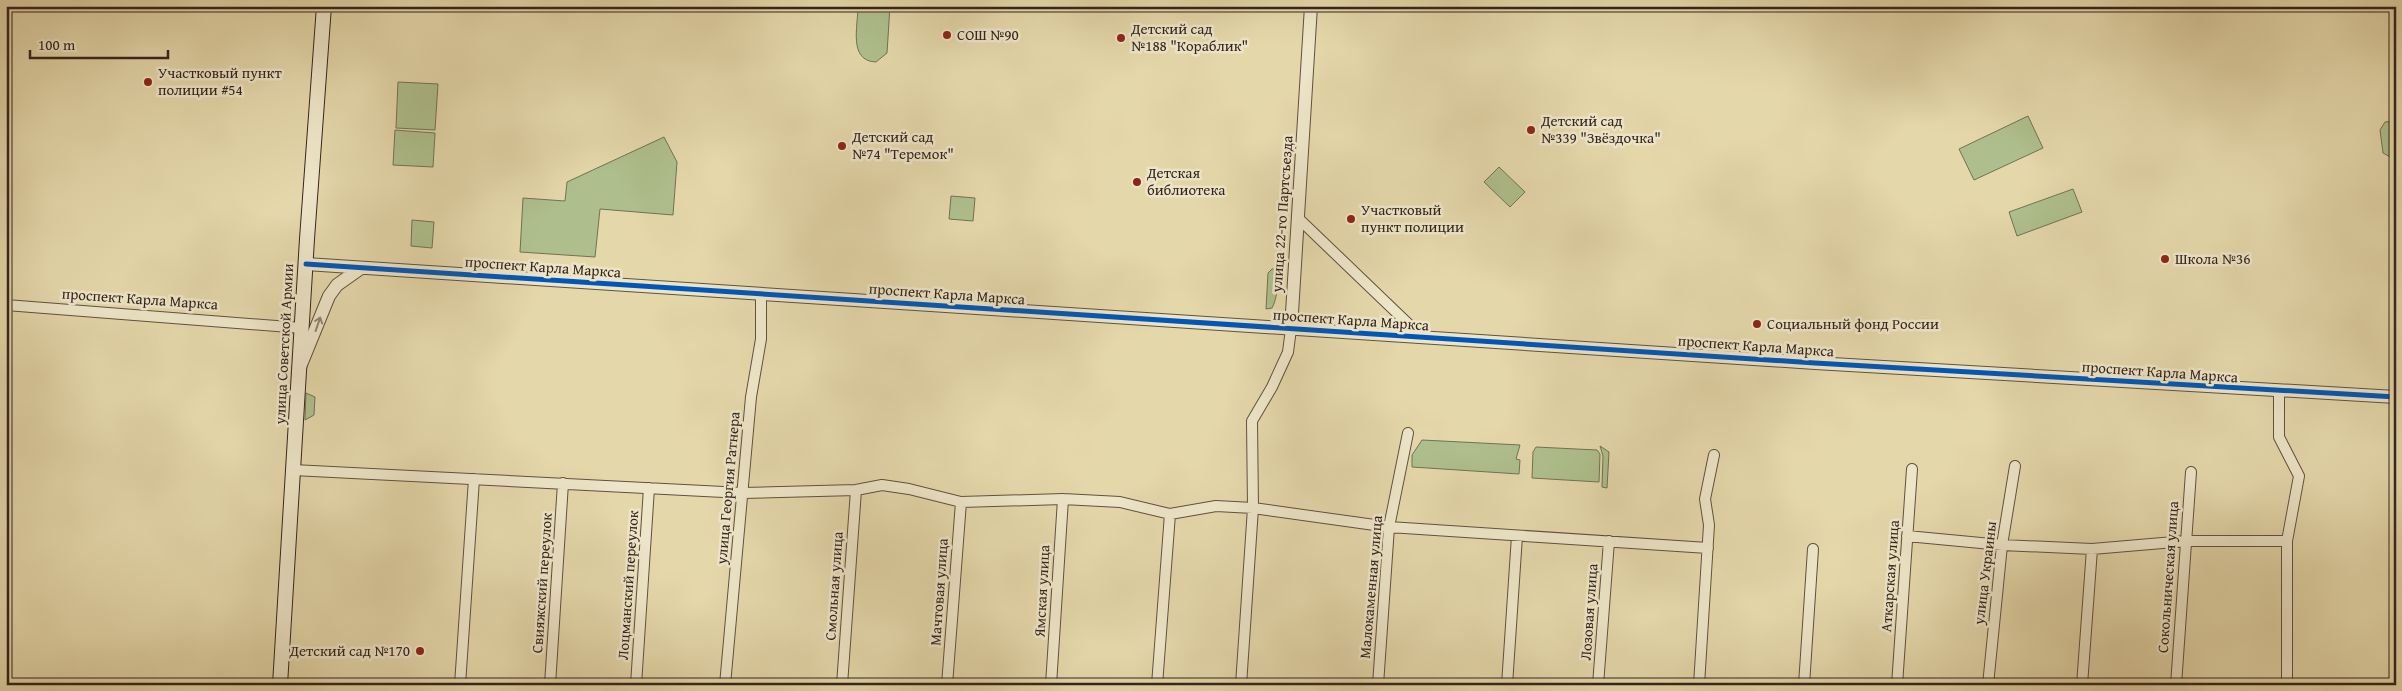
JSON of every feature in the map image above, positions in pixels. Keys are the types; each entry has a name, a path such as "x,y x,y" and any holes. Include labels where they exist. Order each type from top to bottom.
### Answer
{"main road":[{"name":"улица Советской Армии","path":"280,685 324,6"}],"street":[{"name":"улица 22-го Партсъезда","path":"1241,685 1253,508 1252,421 1272,387 1288,352 1311,6"},
{"path":"1298,218 1422,337"},
{"name":"проспект Карла Маркса","path":"306,264 1291,329 2396,397"},
{"path":"299,370 329,296 337,285 361,268"},
{"name":"улица Георгия Ратнера","path":"725,685 751,397 761,339 761,294"},
{"name":"проспект Карла Маркса","path":"6,305 302,328"},
{"path":"2279,391 2279,437 2299,476 2287,540 2288,685"},
{"name":"Малокаменная улица","path":"1378,685 1389,526 1408,433"},
{"path":"1698,685 1709,525 1705,499 1714,455"},
{"name":"улица Украины","path":"1988,685 2002,545 2015,466"},
{"name":"Аткарская улица","path":"1897,685 1912,469"},
{"path":"293,470 743,493 856,490 882,485 909,489 961,502 1063,498 1120,502 1170,514 1216,506 1253,508 1389,526 1708,548"},
{"name":"Сокольническая улица","path":"2176,685 2191,472"},
{"path":"460,685 474,479"},
{"name":"Свияжский переулок","path":"550,685 563,484"},
{"name":"Лоцманский переулок","path":"636,685 649,488"},
{"name":"Смольная улица","path":"842,685 856,490"},
{"name":"Ямская улица","path":"1052,685 1063,498"},
{"name":"Мачтовая улица","path":"947,685 961,502"},
{"path":"1157,685 1170,514"},
{"path":"1507,685 1517,536"},
{"path":"1908,536 2002,545 2092,549 2186,542 2287,540"},
{"name":"Лозовая улица","path":"1598,685 1609,541"},
{"path":"1804,685 1813,549"},
{"path":"2082,685 2092,549"}],"green space":[{"path":"858,6 890,6 887,53 876,62 861,56 858,49 856,32"},
{"path":"398,82 438,84 435,130 396,128"},
{"path":"2028,116 2043,148 1974,180 1959,149"},
{"path":"2396,121 2396,159 2394,159 2383,153 2380,130 2385,122"},
{"path":"395,130 435,133 433,167 393,165"},
{"path":"664,137 677,162 673,215 600,209 595,257 520,252 523,198 565,201 567,182"},
{"path":"1499,167 1525,192 1510,207 1484,182"},
{"path":"2073,189 2082,212 2017,236 2009,212"},
{"path":"951,196 975,198 973,221 949,219"},
{"path":"412,220 434,222 432,248 411,246"},
{"path":"1275,269 1277,273 1278,283 1274,304 1272,308 1266,309 1268,273"},
{"path":"306,393 315,397 314,415 305,420"},
{"path":"1422,440 1520,445 1516,459 1520,460 1519,474 1412,467 1412,455"},
{"path":"1600,446 1609,452 1607,488 1602,487 1603,456"},
{"path":"1536,447 1597,450 1600,454 1599,482 1532,478 1533,452"}],"cycle path":[{"path":"306,264 1815,363 2396,397"}],"place":[{"name":"СОШ №90","path":"947,35"},
{"name":"Детский сад №188 \"Кораблик\"","path":"1121,38"},
{"name":"Участковый пункт полиции #54","path":"148,82"},
{"name":"Детский сад №339 \"Звёздочка\"","path":"1531,130"},
{"name":"Детский сад №74 \"Теремок\"","path":"842,146"},
{"name":"Детская библиотека","path":"1137,182"},
{"name":"Участковый пункт полиции","path":"1351,219"},
{"name":"Школа №36","path":"2165,259"},
{"name":"Социальный фонд России","path":"1757,324"},
{"name":"Детский сад №170","path":"420,651"}]}
